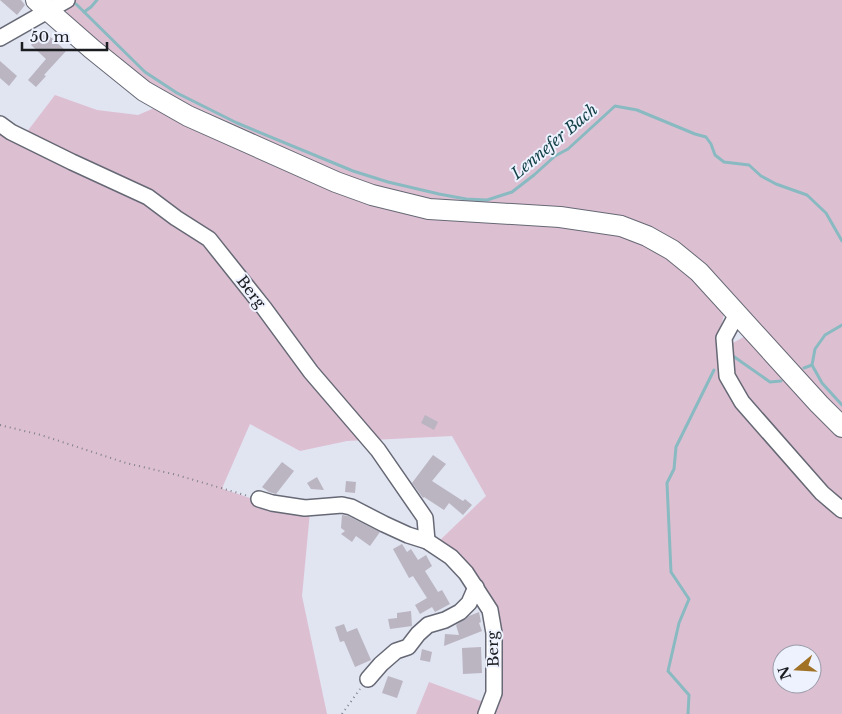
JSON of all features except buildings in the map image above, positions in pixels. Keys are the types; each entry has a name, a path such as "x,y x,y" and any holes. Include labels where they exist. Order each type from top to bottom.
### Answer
{"main road":[{"path":"42,5 144,91 188,116 336,182 372,195 429,209 502,215 560,217 621,226 647,236 672,250 699,272 842,427"}],"street":[{"path":"0,38 42,5 66,0"},
{"name":"Berg","path":"0,124 11,132 63,158 148,197 209,239 312,372 378,450 425,518 426,540"},
{"path":"737,314 724,338 727,376 742,402 822,493 842,510"},
{"name":"Berg","path":"258,499 305,508 342,505 351,507 408,535 426,540 451,557 466,573 490,610 494,633 494,693 486,714"},
{"path":"368,679 396,651 408,647 428,625 445,620 460,612 476,587"}],"path":[{"path":"0,426 41,435 126,462 176,474 258,499"},
{"path":"342,714 368,679"}],"shaded area":[{"path":"75,0 842,0 842,418 633,224 422,201 341,178 150,88 69,19 65,8"},
{"path":"55,95 97,110 138,115 159,106 338,190 626,233 673,259 725,310 717,354 724,381 802,478 831,491 790,452 738,392 731,361 733,343 747,335 842,427 842,714 489,714 495,618 437,543 486,496 452,436 372,440 204,235 23,137"},
{"path":"0,126 114,183 202,237 367,440 347,441 300,451 250,424 223,486 223,489 271,505 310,512 302,596 327,714 0,714"},
{"path":"429,682 489,704 485,714 416,714"}],"waterway":[{"path":"84,12 97,0"},
{"name":"Lennefer Bach","path":"76,4 145,72 177,93 237,123 353,171 388,182 466,199 487,200 512,192 555,156 568,149 615,106 637,110 706,137 715,155 724,162 749,165 761,176 776,184 807,195 826,213 842,241"},
{"name":"Lennefer Bach","path":"842,325 825,335 815,349 812,365 822,383 842,405"},
{"path":"733,356 770,382 781,381"},
{"path":"804,368 812,365"},
{"path":"688,714 689,695 668,671 679,623 689,599 671,572 667,483 674,469 676,447 714,370"}]}
